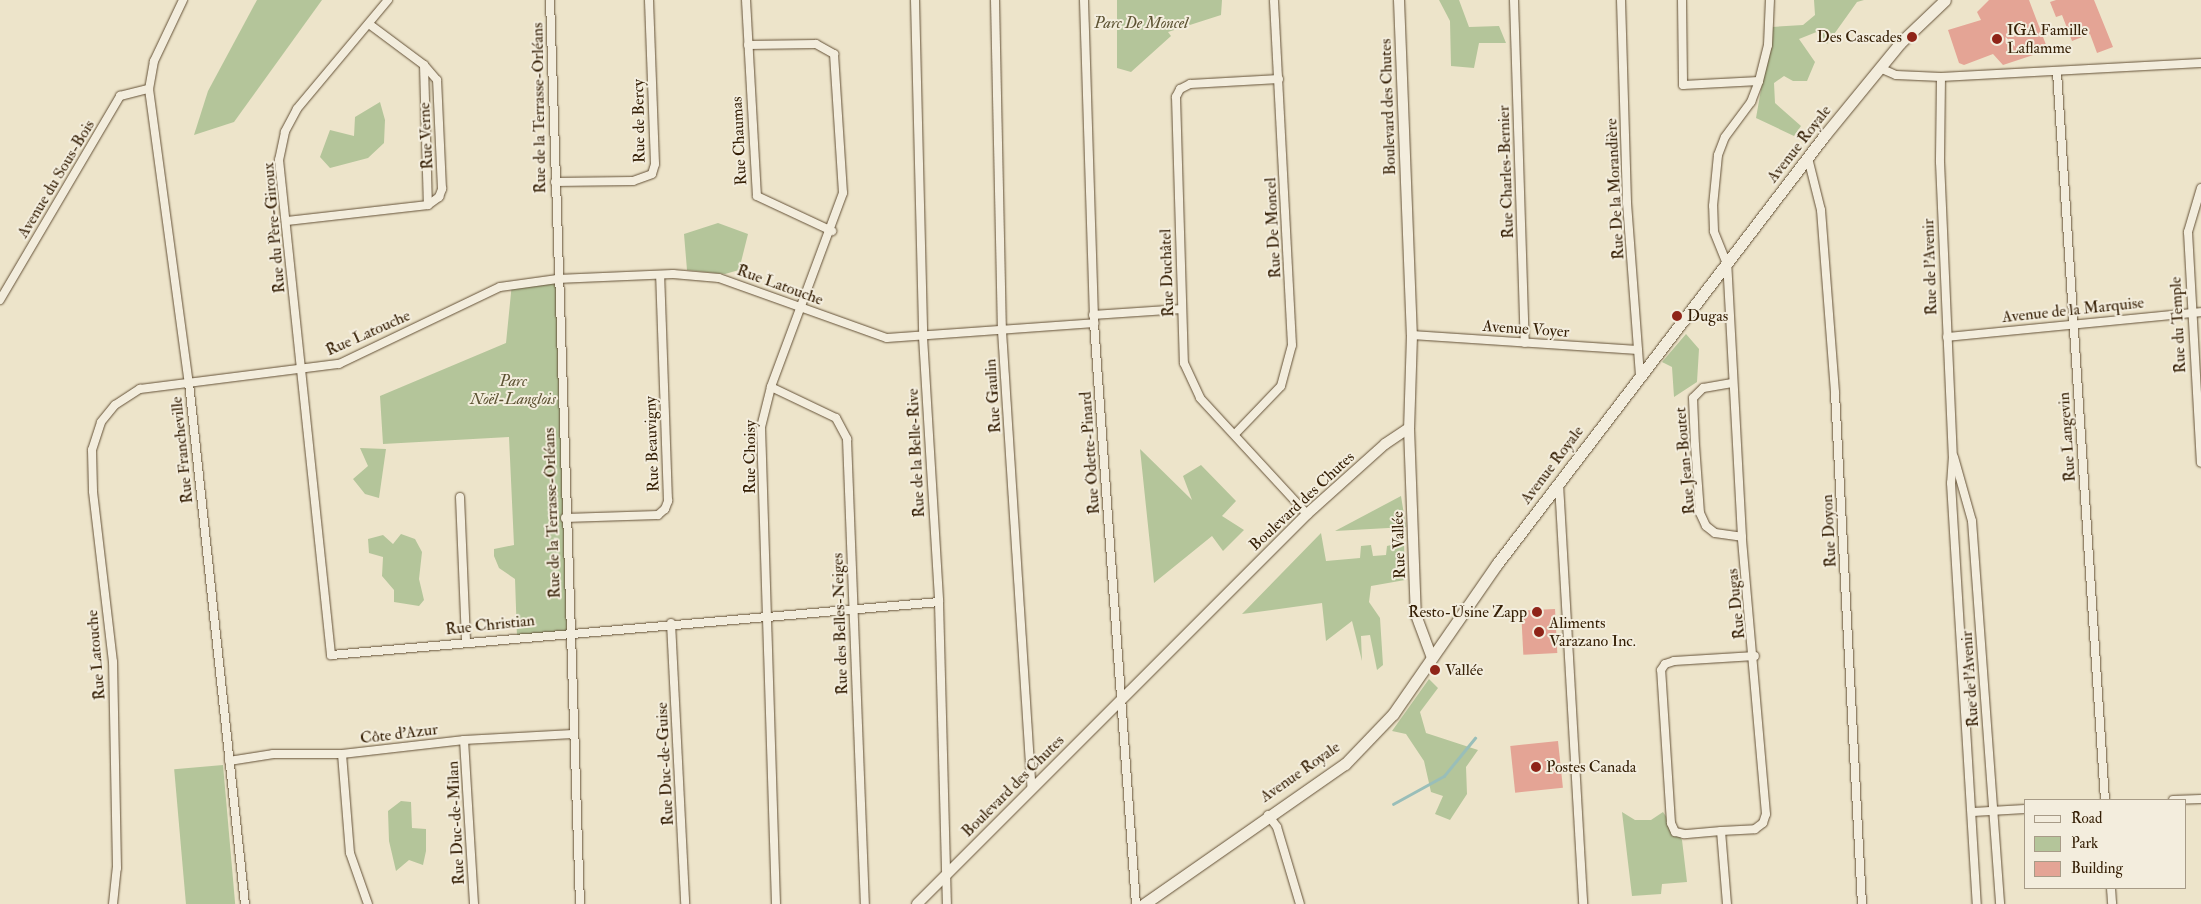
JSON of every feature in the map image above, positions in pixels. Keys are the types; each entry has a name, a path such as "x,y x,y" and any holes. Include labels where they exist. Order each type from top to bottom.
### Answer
{"main road":[{"name":"Avenue Royale","path":"1144,904 1268,815 1345,764 1394,714 1496,564 1808,158 1900,43 1945,0"}],"street":[{"name":"Rue Francheville","path":"183,0 154,61 149,89 189,383 245,904"},
{"name":"Rue du Père-Giroux","path":"300,369 280,160 284,132 297,109 388,0"},
{"name":"Rue de la Terrasse-Orléans","path":"550,0 557,279 580,904"},
{"name":"Rue de Bercy","path":"555,182 633,180 652,174 655,164 649,0"},
{"name":"Rue Chaumas","path":"746,0 757,196 832,231"},
{"name":"Rue de la Belle-Rive","path":"915,0 923,337 938,602 947,904"},
{"name":"Rue Gaulin","path":"995,0 1002,331 1032,789"},
{"name":"Rue Odette-Pinard","path":"1084,0 1094,319 1136,904"},
{"name":"Rue De Moncel","path":"1235,434 1281,386 1292,345 1274,0"},
{"name":"Boulevard des Chutes","path":"917,904 1307,514 1385,444 1409,428 1412,335 1399,0"},
{"name":"Rue Charles-Bernier","path":"1514,0 1525,343"},
{"name":"Rue De la Morandière","path":"1621,0 1628,203 1640,376"},
{"path":"1682,0 1683,85 1759,81"},
{"name":"Rue Dugas","path":"1721,831 1755,829 1763,823 1766,814 1755,656 1742,537 1732,383 1727,264 1714,231 1718,155 1725,137 1751,102 1759,81 1768,44 1770,0"},
{"name":"Rue Verne","path":"368,24 424,65 437,80 442,188 439,197 428,204"},
{"name":"Rue Choisy","path":"748,45 816,44 834,54 843,193 832,231 771,387 762,427 776,904"},
{"path":"1880,68 1896,74 1941,77 2057,72 2201,62"},
{"name":"Rue Verne","path":"424,65 428,204"},
{"name":"Rue Langevin","path":"2057,72 2105,799"},
{"name":"Rue de l'Avenir","path":"1941,77 1940,162 1953,456 1951,483 1973,812 1977,904"},
{"name":"Rue Duchâtel","path":"1279,80 1190,84 1180,89 1176,97 1184,363 1200,398 1307,514"},
{"name":"Avenue du Sous-Bois","path":"0,300 120,96 149,89"},
{"name":"Rue Doyon","path":"1808,158 1821,210 1833,374 1862,904"},
{"name":"Rue du Temple","path":"2201,188 2188,232 2190,312 2201,464"},
{"path":"287,221 428,204"},
{"name":"Rue Latouche","path":"113,904 117,868 113,662 92,491 92,450 101,422 115,404 140,389 339,364 500,287 557,279 660,275 719,278 871,334 923,337 1002,331 1182,309"},
{"name":"Rue Beauvigny","path":"565,518 658,515 665,509 668,501 660,275"},
{"name":"Avenue de la Marquise","path":"1947,337 2201,312"},
{"name":"Avenue Voyer","path":"1412,335 1638,350"},
{"name":"Rue Christian","path":"300,369 331,655 570,631 938,602"},
{"name":"Rue Jean-Boutet","path":"1732,383 1703,388 1693,398 1694,445 1700,513 1706,526 1715,534 1742,537"},
{"name":"Rue des Belles-Neiges","path":"771,387 836,418 844,427 865,904"},
{"name":"Rue Vallée","path":"1409,428 1416,614 1432,658"},
{"name":"Rue de l'Avenir","path":"1953,456 1972,521 2000,904"},
{"path":"1559,484 1583,904"},
{"path":"460,497 466,642"},
{"name":"Rue Duc-de-Guise","path":"670,623 685,904"},
{"path":"1727,904 1721,831 1684,834 1675,832 1671,822 1661,670 1665,664 1674,661 1755,656"},
{"name":"Côte d'Azur","path":"229,761 273,754 342,754 464,740 573,734"},
{"name":"Rue Duc-de-Milan","path":"464,740 474,904"},
{"path":"342,754 350,853 368,904"},
{"path":"2186,800 2201,799"},
{"path":"1973,812 2024,808"},
{"path":"1268,815 1277,827 1300,904"},
{"path":"2111,889 2112,904"}],"green space":[{"path":"257,0 322,0 234,122 194,135 208,91"},
{"name":"Parc De Moncel","path":"1117,0 1222,0 1221,15 1168,32 1171,36 1131,72 1117,68"},
{"path":"1439,0 1459,0 1469,27 1499,26 1506,43 1479,43 1474,68 1451,66 1450,21"},
{"path":"1814,0 1864,0 1857,2 1827,44 1819,31 1799,39 1815,62 1807,81 1793,81 1784,76 1774,83 1775,103 1801,126 1794,136 1756,118 1772,27 1803,25 1815,15"},
{"path":"380,102 385,120 384,143 368,158 330,168 320,157 330,130 354,136 355,117"},
{"path":"718,223 748,234 739,270 725,274 687,270 684,234"},
{"name":"Parc Noël-Langlois","path":"557,279 570,631 517,637 515,579 499,568 494,556 494,549 514,545 509,437 383,444 380,396 506,343 512,283"},
{"path":"1686,334 1699,349 1697,382 1674,397 1672,367 1662,362"},
{"path":"360,448 386,449 379,498 365,494 353,479 368,466"},
{"path":"1140,449 1192,500 1183,476 1201,465 1236,501 1222,516 1244,530 1223,551 1212,536 1154,583"},
{"path":"1401,496 1406,527 1335,531"},
{"path":"1321,533 1326,561 1360,558 1361,546 1371,545 1373,556 1386,555 1387,546 1404,542 1405,580 1371,586 1369,602 1380,618 1383,665 1377,670 1370,635 1361,636 1362,661 1352,621 1326,641 1322,603 1242,614"},
{"path":"401,534 415,539 422,552 419,579 424,600 419,606 394,602 394,590 382,576 383,557 369,553 368,539 383,535 393,544"},
{"path":"1429,679 1438,688 1420,712 1426,733 1478,750 1466,767 1467,794 1450,820 1435,814 1443,796 1431,792 1424,761 1406,734 1392,731"},
{"path":"223,765 235,904 186,904 174,769"},
{"path":"401,801 411,802 412,828 426,829 426,851 423,865 409,860 396,871 389,841 388,811"},
{"path":"1622,812 1635,820 1651,820 1663,812 1682,840 1687,882 1662,884 1661,894 1632,896"}],"building":[{"name":"IGA Famille Laflamme","path":"1989,0 2029,0 2048,50 2003,65 1993,54 1964,65 1959,63 1948,30 1981,20 1977,12"},
{"path":"2056,0 2094,0 2113,47 2097,53 2090,34 2072,41 2062,15 2056,17 2050,2"},
{"name":"Aliments Varazano Inc.","path":"1555,609 1557,653 1523,655 1521,611"},
{"name":"Postes Canada","path":"1558,741 1563,788 1515,793 1510,746"}],"waterway":[{"path":"1393,804 1444,776 1475,738"}],"place":[{"name":"Des Cascades","path":"1912,37"},
{"name":"IGA Famille Laflamme","path":"1997,39"},
{"name":"Dugas","path":"1677,316"},
{"name":"Resto-Usine Zapp","path":"1537,612"},
{"name":"Aliments Varazano Inc.","path":"1539,632"},
{"name":"Vallée","path":"1435,670"},
{"name":"Postes Canada","path":"1536,767"}]}
